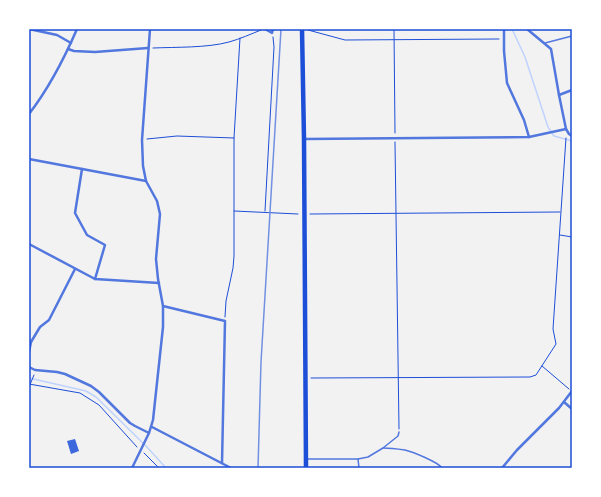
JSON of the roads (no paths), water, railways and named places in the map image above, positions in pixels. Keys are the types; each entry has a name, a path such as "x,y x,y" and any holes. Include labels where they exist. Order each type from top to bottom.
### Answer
{"highway":[{"path":"302,29 306,468"}],"street":[{"path":"29,29 57,35 71,43"},
{"path":"29,114 39,101 56,73 77,29"},
{"path":"132,468 154,420 163,327 163,306 156,259 160,214 157,201 146,181 143,166 142,140 150,29"},
{"path":"265,29 272,33 273,29"},
{"path":"504,29 503,39 507,83 524,120 529,137"},
{"path":"528,29 551,49 566,129 572,136"},
{"path":"68,48 74,51 95,52 148,48"},
{"path":"559,95 572,90"},
{"path":"304,139 529,137 566,129"},
{"path":"29,159 146,181"},
{"path":"82,169 75,213 87,235 105,245 94,279"},
{"path":"29,244 94,279 159,283"},
{"path":"29,352 30,342 40,328 49,320 75,269"},
{"path":"163,306 225,321 222,463"},
{"path":"29,367 35,370 65,374 92,386 130,423 149,433"},
{"path":"502,468 517,450 559,408 572,391"},
{"path":"564,402 572,409"},
{"path":"152,427 231,468"}],"lane":[{"path":"544,43 572,36"},
{"path":"306,459 358,459 368,457 383,448 398,436 399,432"},
{"path":"383,448 407,451 428,459 440,465 442,468"},
{"path":"358,459 359,468"}],"waterway":[{"path":"512,29 525,57 548,127 554,136 572,141"},
{"path":"29,378 86,391 96,397 147,447 166,468"}],"railway":[{"path":"258,468 261,362 281,29"}]}
